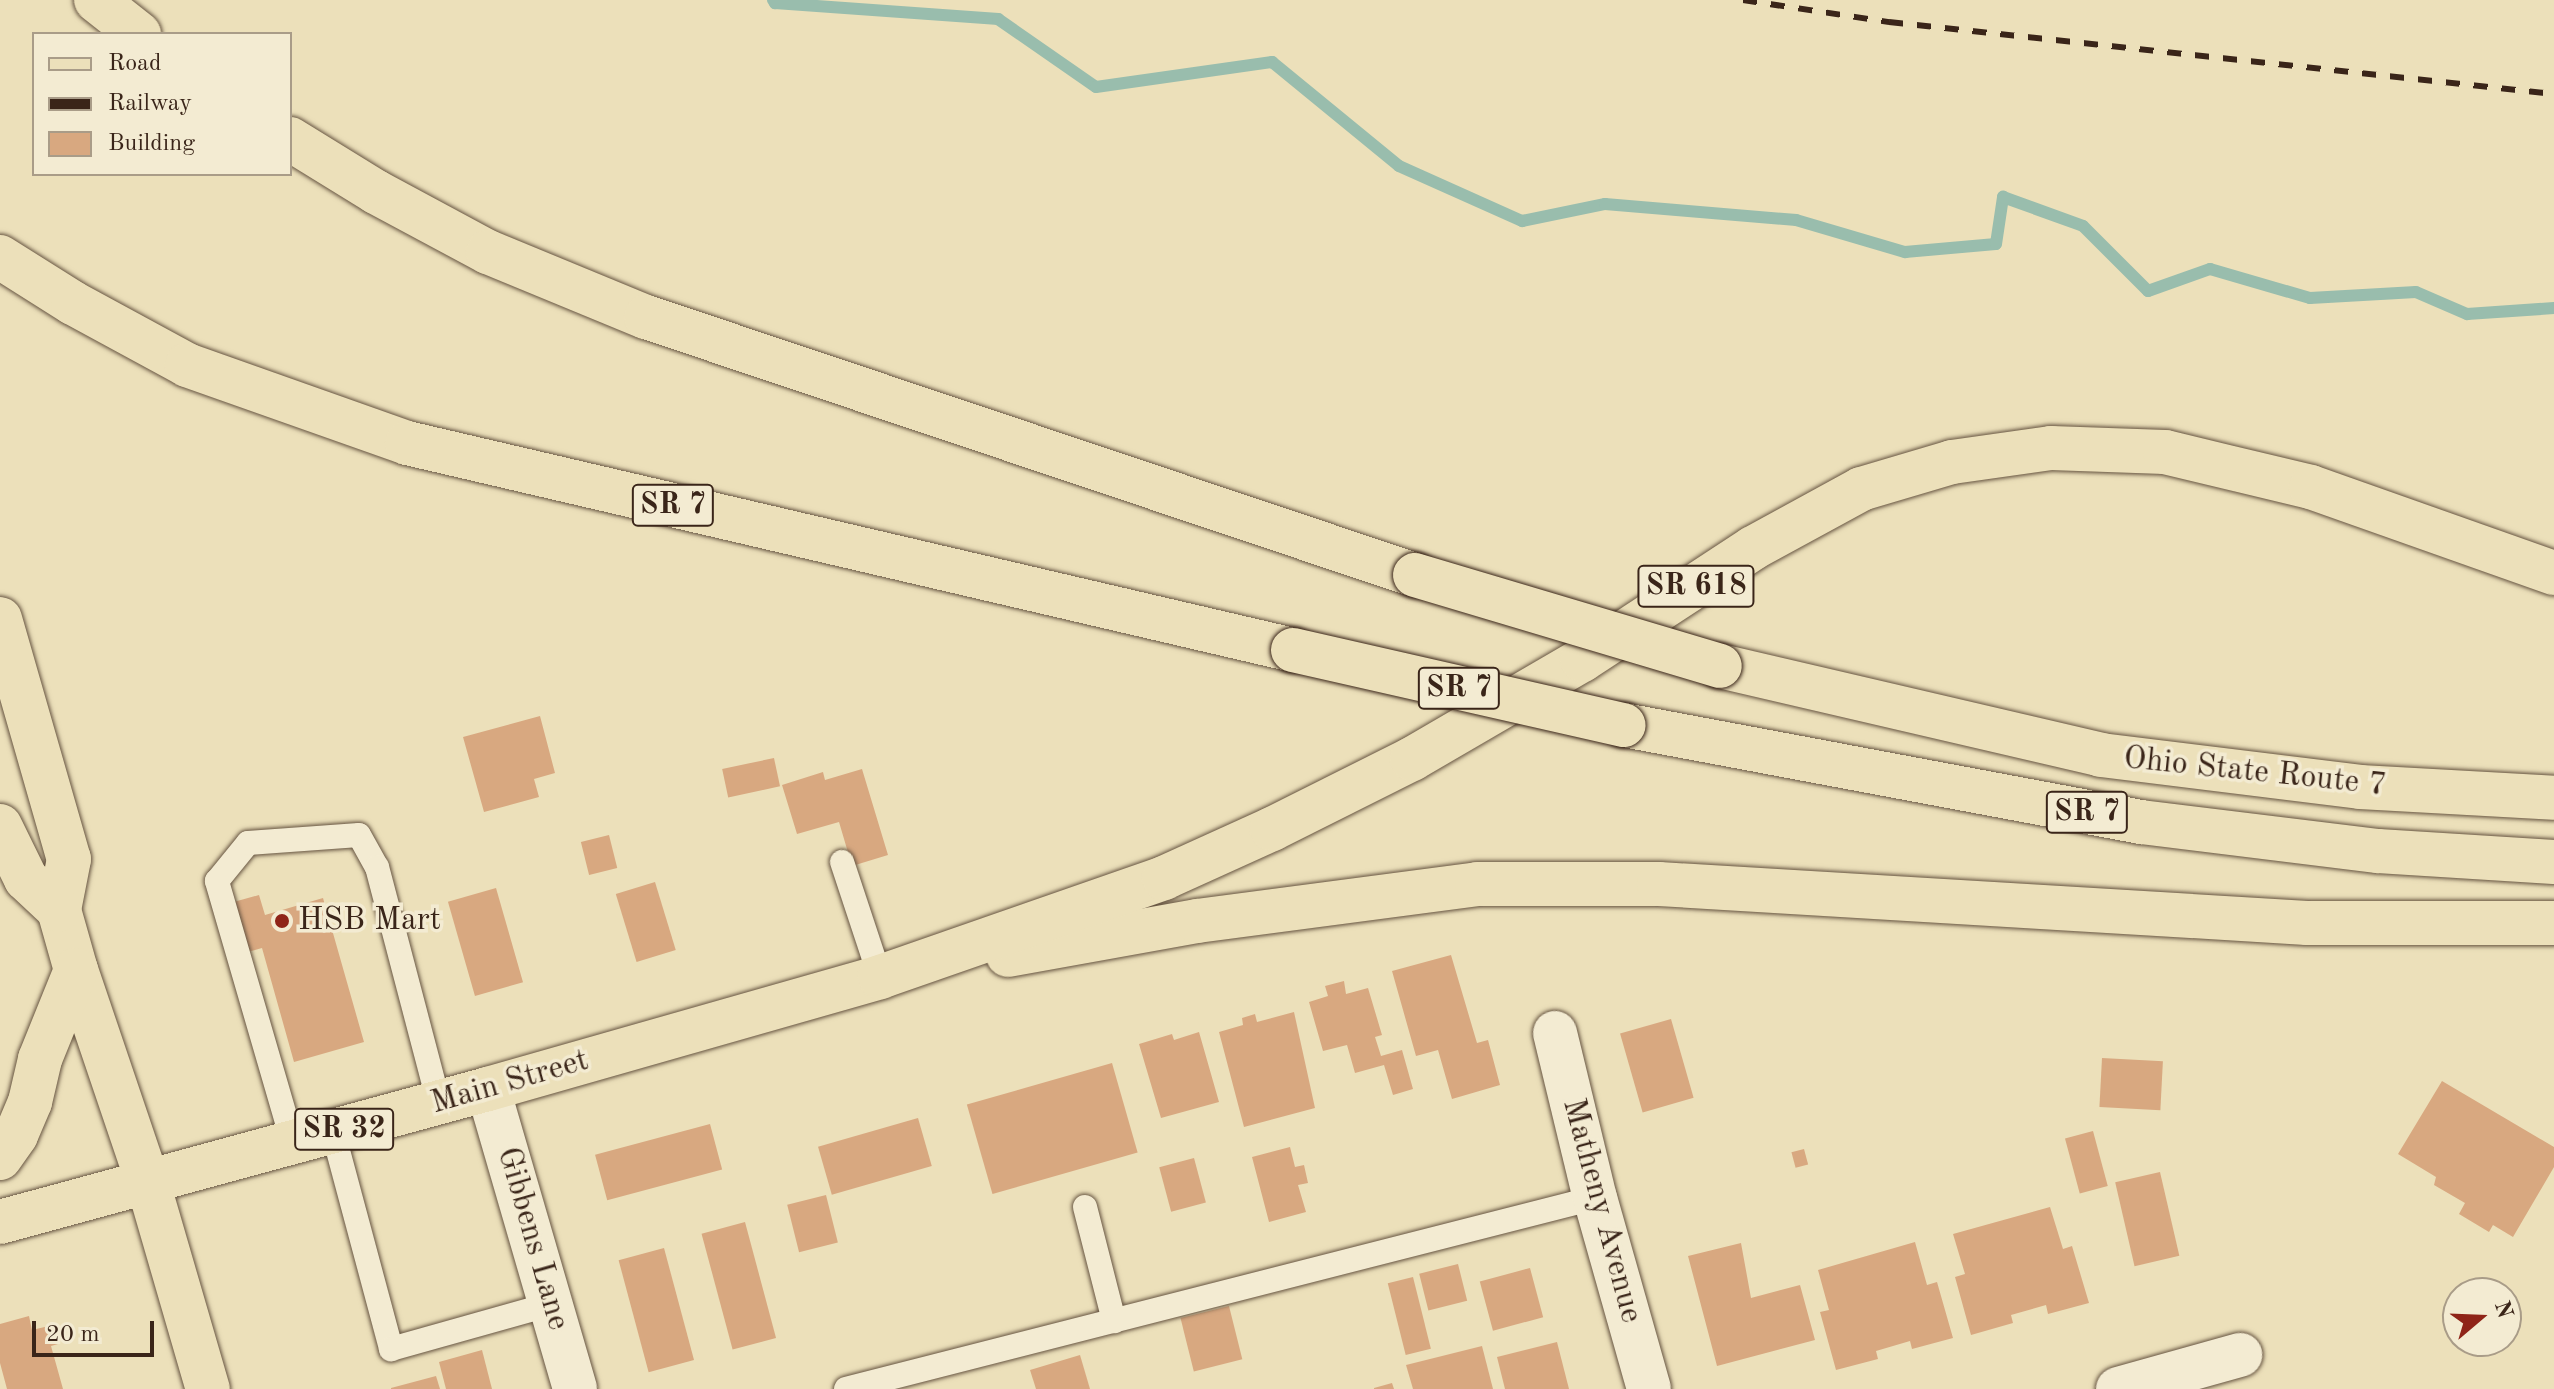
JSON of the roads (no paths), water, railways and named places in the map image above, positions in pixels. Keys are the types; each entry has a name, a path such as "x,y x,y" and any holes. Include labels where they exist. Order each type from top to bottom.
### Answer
{"main road":[{"path":"96,0 136,32"},
{"name":"Ohio State Route 7","path":"292,140 376,192 488,252 646,317 1415,575 1720,666 1959,725 2101,755 2241,775 2360,787 2554,798"},
{"name":"SR 7","path":"0,257 73,303 187,365 407,443 1624,725 2141,822 2378,851 2554,862"},
{"name":"SR 618","path":"880,977 1164,878 1272,829 1412,759 1582,660 1753,548 1861,489 1952,462 2051,448 2165,452 2311,487 2554,573"},
{"path":"0,619 69,859 59,910 76,970 148,1183 208,1389"},
{"path":"0,826 26,879 59,910"},
{"path":"880,977 1197,921 1477,884 1659,884 2307,923 2554,923"},
{"path":"0,1158 16,1135 30,1102 40,1059 76,970"},
{"name":"Main Street","path":"0,1222 439,1103 880,977"}],"street":[{"name":"Matheny Avenue","path":"1555,1033 1595,1198 1649,1389"},
{"name":"Gibbens Lane","path":"488,1089 575,1389"},
{"path":"2118,1389 2240,1355"}],"lane":[{"path":"439,1103 377,867 359,835 248,843 217,881 391,1349 551,1304"},
{"path":"842,862 880,977"},
{"path":"846,1389 1595,1198"},
{"path":"1085,1207 1114,1321"}],"waterway":[{"path":"773,0 775,3 998,19 1096,87 1272,62 1399,166 1522,221 1605,204 1796,220 1905,252 1996,244 2003,197 2083,226 2148,291 2210,269 2310,298 2416,292 2467,314 2554,308"}],"railway":[{"path":"1743,0 1889,22 2554,94"}],"place":[{"name":"HSB Mart","path":"282,921"}]}
